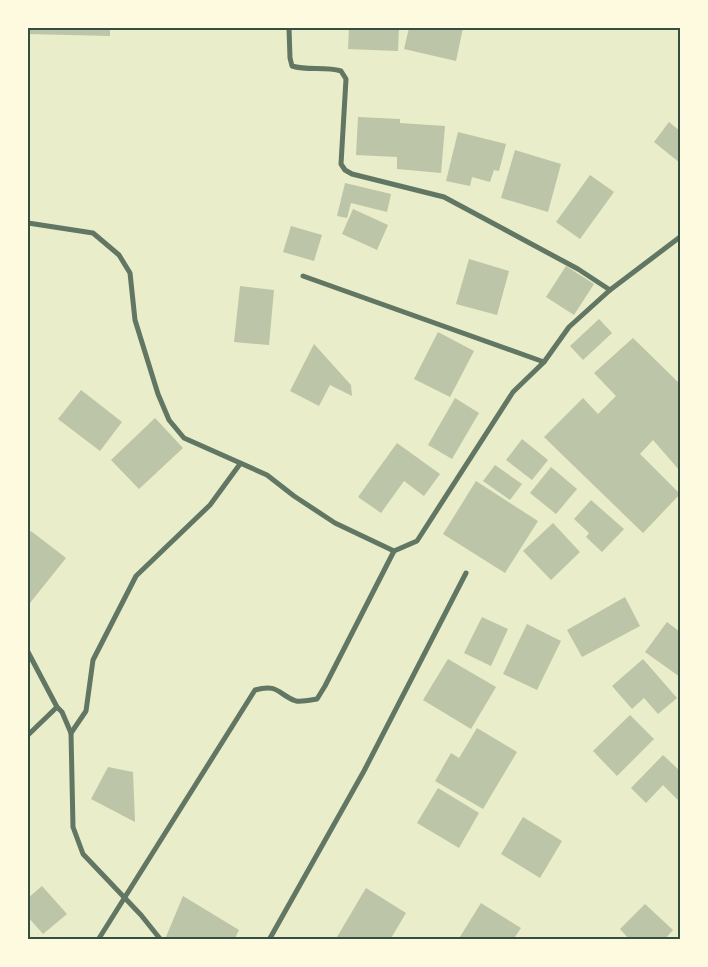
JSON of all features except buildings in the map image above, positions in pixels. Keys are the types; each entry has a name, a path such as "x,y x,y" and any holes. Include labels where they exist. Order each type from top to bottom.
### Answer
{"street":[{"path":"289,28 292,66 299,68 333,68 341,71 346,80 341,164 345,170 352,174 444,198 578,270 610,290"},
{"path":"28,223 93,233 119,255 130,273 135,320 158,394 169,420 184,438 267,475 294,496 335,523 394,551"},
{"path":"98,940 255,690 273,688 298,701 317,699 326,686 394,551 416,541 513,392 544,362 569,327 610,290 680,237"},
{"path":"303,276 544,362"},
{"path":"71,732 86,711 93,660 136,576 210,506 240,464"},
{"path":"269,940 364,771 466,573"},
{"path":"28,652 57,708 62,712 71,732 73,827 83,854 126,898 161,940"},
{"path":"28,735 57,708"}]}
